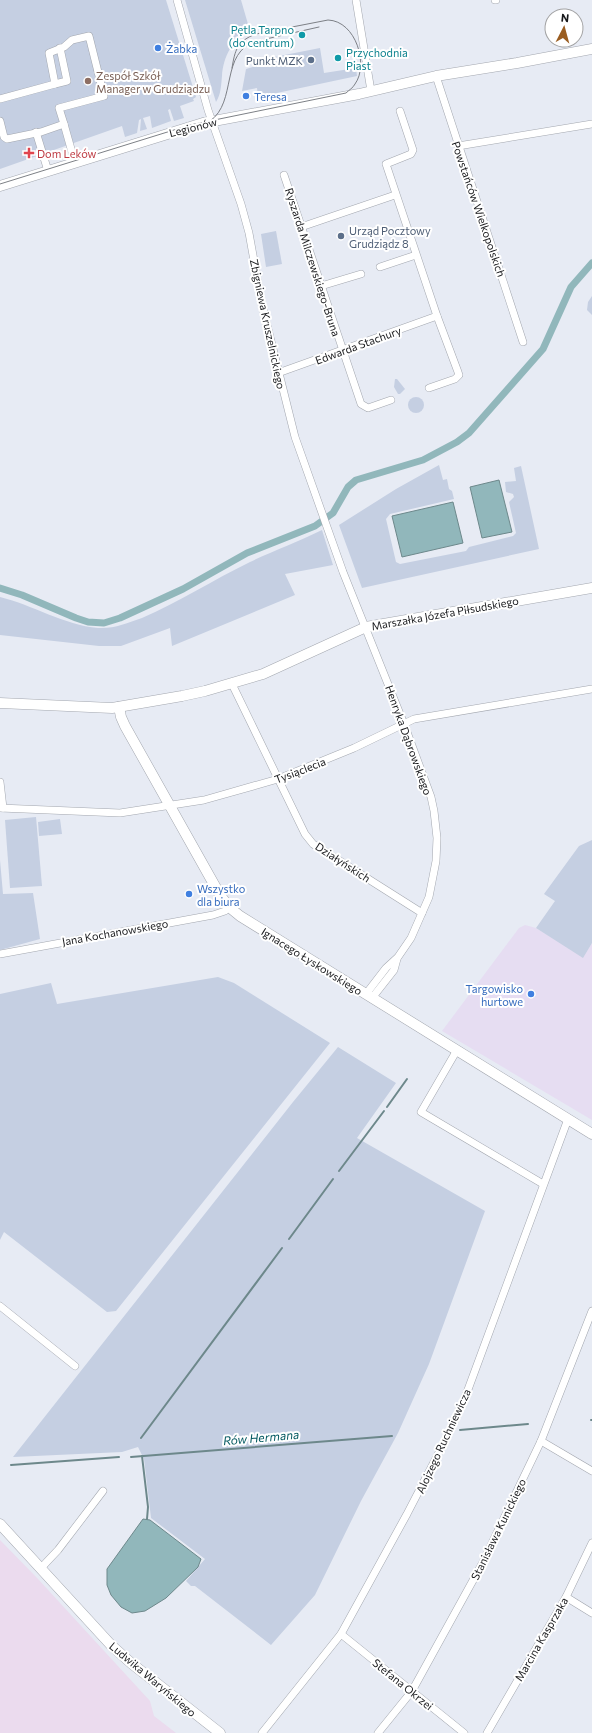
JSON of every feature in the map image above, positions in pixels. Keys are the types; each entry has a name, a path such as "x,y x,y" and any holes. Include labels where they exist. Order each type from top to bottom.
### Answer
{"street":[{"name":"Zbigniewa Kruszelnickiego","path":"177,0 212,122 241,204 249,232 262,305 278,373 296,437 327,525"},
{"path":"356,0 371,91"},
{"path":"55,84 49,53 64,47 72,40 89,36 104,96 59,108 75,162"},
{"path":"0,99 67,81 60,48"},
{"name":"Legionów","path":"0,186 166,134 212,122 391,87 399,89 505,65 591,49"},
{"name":"Powstańców Wielkopolskich","path":"437,80 523,342"},
{"path":"400,111 412,150 411,154 386,164 395,195 459,375 455,379 428,388"},
{"path":"0,121 4,137 7,139 64,124"},
{"path":"458,146 592,124"},
{"path":"36,132 48,171"},
{"name":"Ryszarda Milczewskiego-Bruna","path":"284,175 361,404 368,408 391,400"},
{"path":"301,227 395,195"},
{"path":"380,267 416,255"},
{"path":"321,286 361,274"},
{"name":"Edwarda Stachury","path":"278,373 437,316"},
{"name":"Henryka Dąbrowskiego","path":"327,525 343,572 404,724 431,797 437,838 434,878 429,897 411,938 398,957 386,968 369,996"},
{"name":"Marszałka Józefa Piłsudskiego","path":"0,703 96,708 119,707 182,696 232,684 263,674 366,627 592,588"},
{"name":"Działyńskich","path":"232,684 305,834 313,844 422,913"},
{"name":"Tysiąclecia","path":"1,808 120,813 169,806 228,794 278,779 354,748 414,719 592,690"},
{"name":"Ignacego Łyskowskiego","path":"119,707 120,717 220,896 228,907 240,916 592,1134"},
{"path":"0,782 1,808"},
{"name":"Jana Kochanowskiego","path":"0,954 213,914 226,911 228,907"},
{"path":"457,1050 421,1112 543,1184"},
{"name":"Alojzego Ruchniewicza","path":"262,1733 342,1634 407,1514 451,1428 466,1395 568,1119"},
{"path":"0,1308 75,1366"},
{"name":"Stanisława Kunickiego","path":"378,1733 412,1691 482,1564 541,1441 592,1311"},
{"path":"541,1441 592,1471"},
{"path":"41,1568 58,1550 103,1491"},
{"name":"Ludwika Waryńskiego","path":"0,1524 111,1645 131,1663 220,1733"},
{"name":"Marcina Kasprzaka","path":"487,1733 566,1597 592,1543"},
{"path":"566,1597 592,1613"},
{"name":"Stefana Okrzei","path":"342,1634 464,1733"}],"shaded area":[{"path":"0,0 166,0 196,97 193,99 194,101 180,106 184,118 174,121 170,109 168,110 171,121 152,128 150,116 143,118 147,129 140,131 141,119 139,120 137,133 125,137 122,126 0,169"},
{"path":"185,0 241,0 250,31 234,43 227,55 224,62 220,93 216,102"},
{"path":"320,48 324,73 356,68 357,76 258,97 257,88 242,91 246,69 256,66 259,60"},
{"path":"276,231 282,264 266,267 261,234"},
{"path":"592,296 592,315 587,310 588,302"},
{"path":"395,379 397,379 405,389 400,394 398,394 394,387"},
{"path":"413,397 419,397 424,402 422,411 419,413 413,413 408,408 408,402"},
{"path":"439,465 443,480 447,479 449,489 452,491 454,499 390,514 386,519 396,562 400,564 466,551 469,547 513,536 516,533 509,502 514,497 513,494 506,492 505,482 516,481 514,468 521,466 539,549 362,588 339,525 396,489"},
{"path":"499,480 512,532 482,538 470,487"},
{"path":"453,502 463,543 402,557 392,516"},
{"path":"322,530 333,565 285,574 295,595 172,646 170,628 121,646 99,646 0,635 0,597 73,623 98,628 115,627 156,612 250,562"},
{"path":"36,817 42,886 10,888 5,820"},
{"path":"60,819 62,834 39,836 38,822"},
{"path":"592,840 592,943 583,958 536,928 555,901 544,894 579,846"},
{"path":"0,860 3,894 33,893 40,939 0,950"},
{"name":"Targowisko hurtowe","path":"525,925 536,928 583,957 592,943 592,1120 442,1031 519,928"},
{"path":"218,977 234,983 330,1043 116,1311 107,1312 4,1232 0,1240 0,994 51,983 57,1004"},
{"path":"338,1047 396,1083 357,1138 485,1211 429,1364 398,1433 361,1501 315,1595 271,1645 195,1586 191,1586 186,1581 205,1559 151,1518 144,1459 138,1447 122,1452 13,1457"},
{"path":"143,1519 150,1520 201,1559 198,1567 166,1598 145,1611 132,1613 121,1607 111,1595 107,1585 107,1569"},
{"path":"0,1540 38,1579 150,1701 154,1716 176,1733 0,1733"}],"waterway":[{"path":"0,588 22,595 76,618 88,622 104,623 120,618 183,589 247,553 315,526 333,513 348,487 356,480 423,460 457,442 469,433 543,349 571,287 592,263"},
{"path":"387,1107 407,1079"},
{"path":"339,1171 384,1111"},
{"path":"289,1239 333,1179"},
{"path":"141,1438 282,1248"},
{"name":"Rów Hermana","path":"460,1430 528,1424"},
{"name":"Rów Hermana","path":"131,1457 392,1436"},
{"path":"142,1456 148,1507 147,1519"},
{"name":"Rów Hermana","path":"11,1465 119,1457"}],"tram line":[{"path":"0,184 190,125 346,93 355,84 359,76 361,66 360,56 353,36 338,22 328,20 256,34 245,40 238,47 234,56 232,68"},
{"path":"210,121 218,113 224,102 233,66 238,55 245,47 257,41 319,27"}],"place":[{"name":"Pętla Tarpno (do centrum)","path":"302,35"},
{"name":"Żabka","path":"158,48"},
{"name":"Przychodnia Piast","path":"338,58"},
{"name":"Punkt MZK","path":"311,60"},
{"name":"Zespół Szkół Manager w Grudziądzu","path":"88,81"},
{"name":"Teresa","path":"246,96"},
{"name":"Dom Leków","path":"29,153"},
{"name":"Urząd Pocztowy Grudziądz 8","path":"341,236"},
{"name":"Wszystko dla biura","path":"189,894"},
{"name":"Targowisko hurtowe","path":"531,994"}]}
